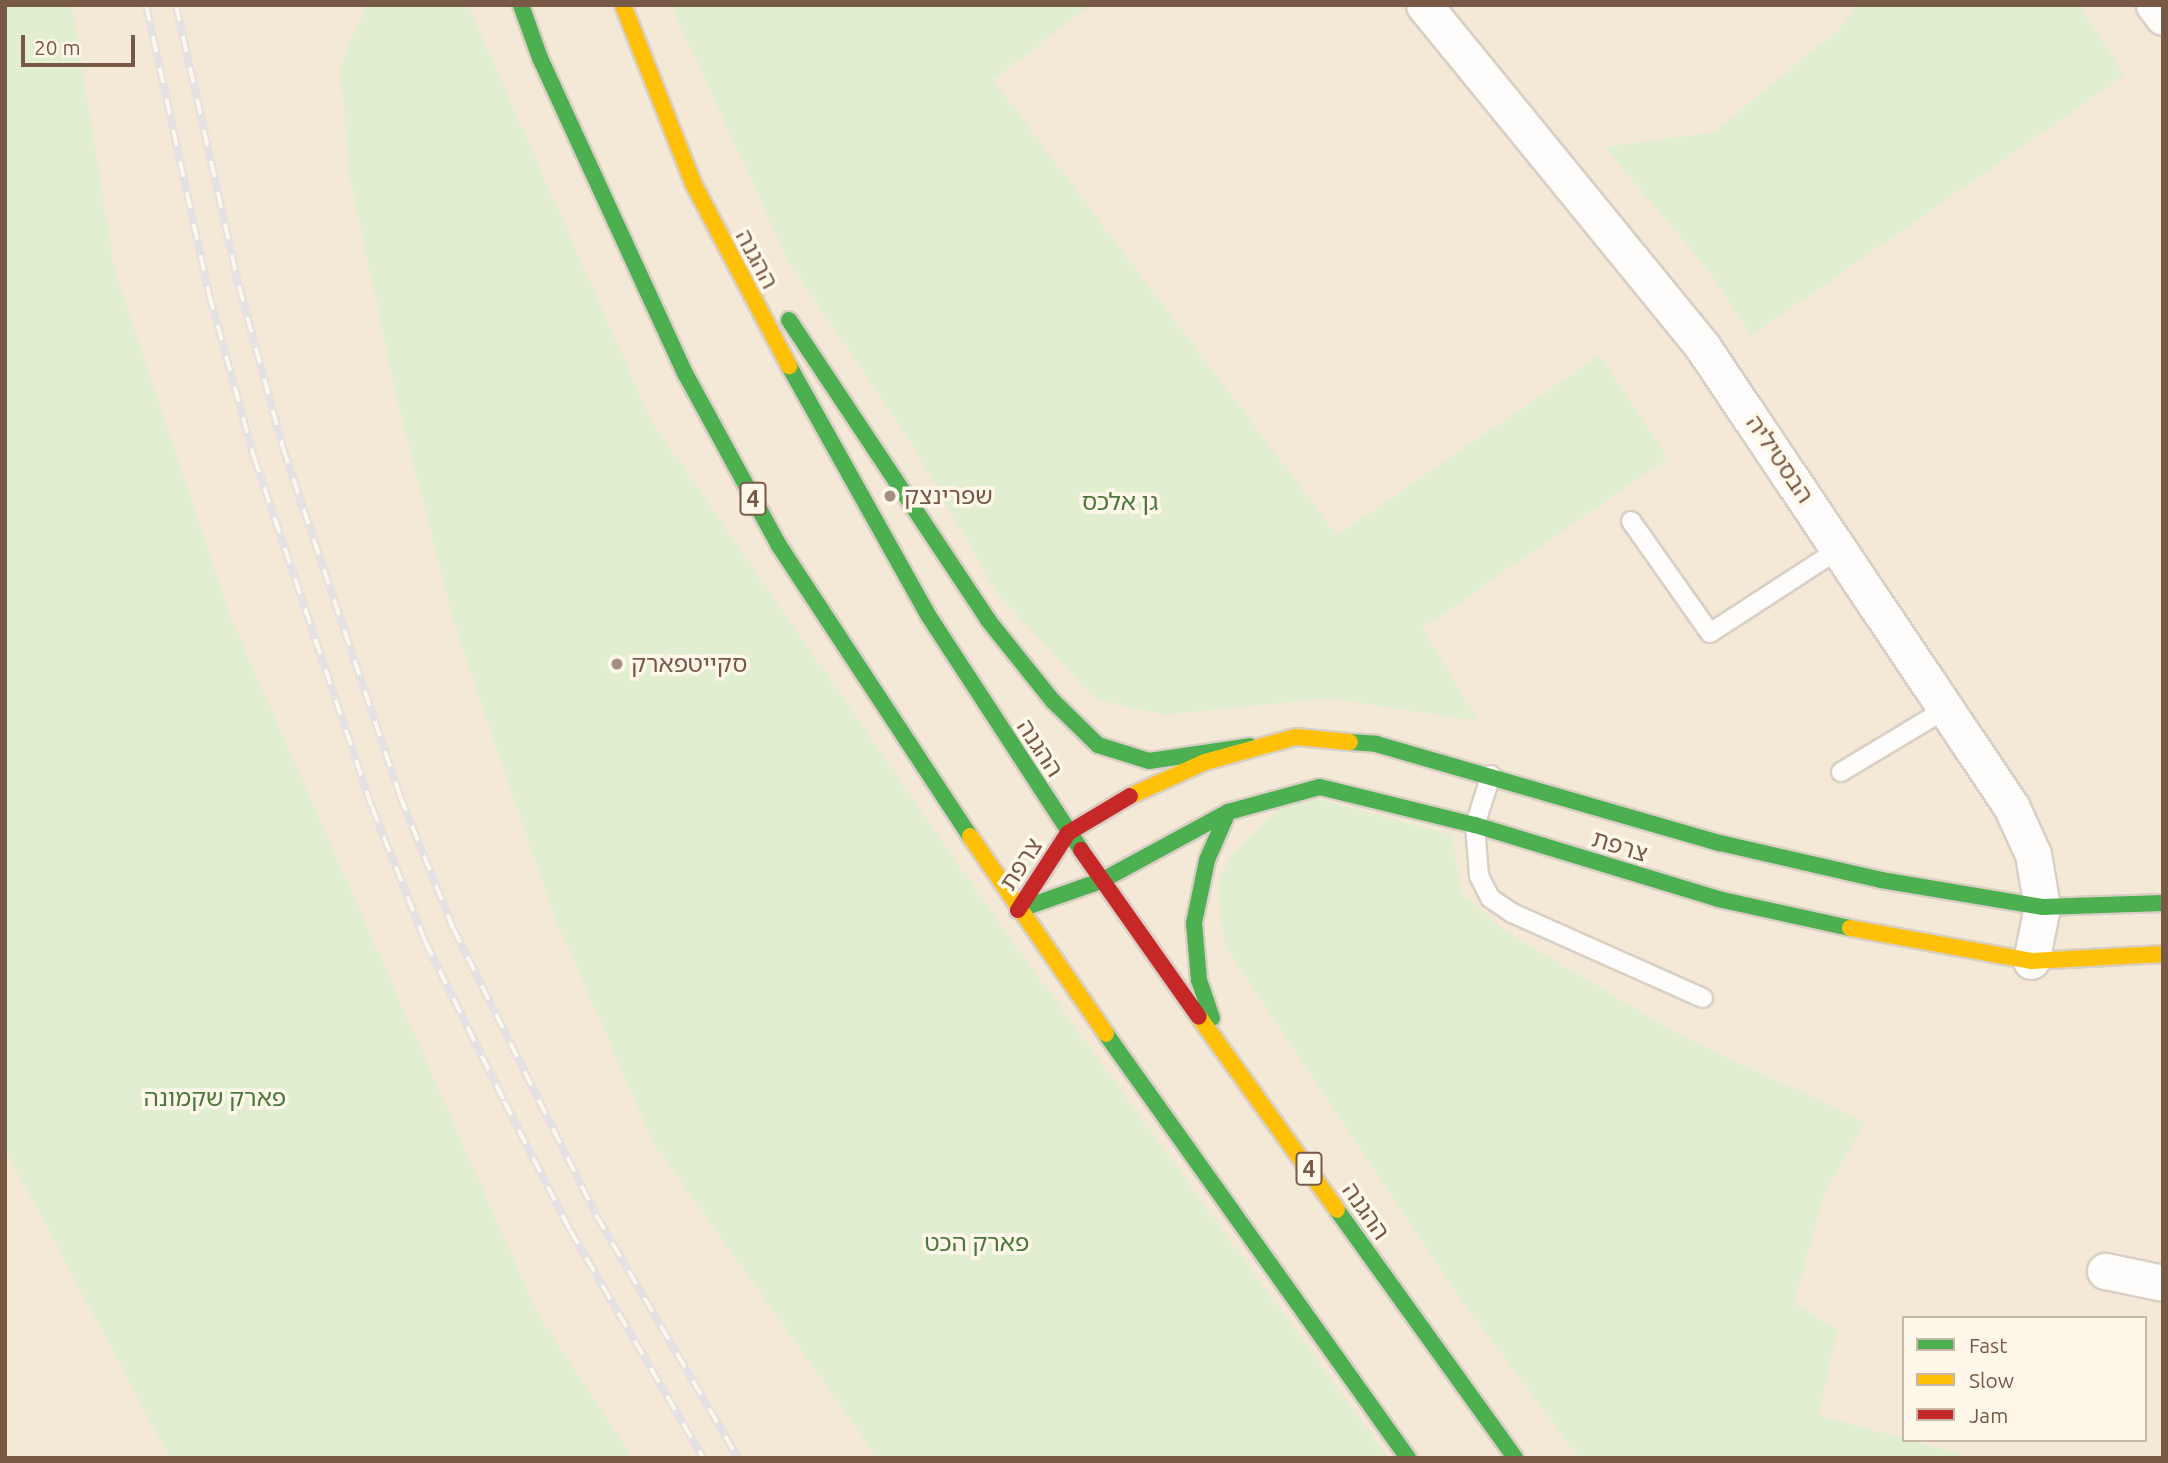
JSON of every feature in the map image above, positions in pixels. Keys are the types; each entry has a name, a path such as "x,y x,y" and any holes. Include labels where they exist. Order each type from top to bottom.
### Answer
{"main road":[{"name":"4","path":"521,5 546,71 680,363 778,544 1018,910 1408,1458"},
{"name":"ההגנה","path":"623,5 693,183 727,254 928,615 1101,881 1222,1046 1515,1458"},
{"path":"727,254 795,326 988,620 1053,701 1098,745 1113,753 1150,761 1250,746"},
{"name":"צרפת","path":"1018,910 1068,833 1154,781 1250,746 1296,737 1332,737 1491,775 1758,852 1881,880 2042,907 2163,903"},
{"name":"צרפת","path":"1018,910 1101,881 1228,812 1320,787 1475,825 1718,899 1886,936 2031,961 2163,954"},
{"path":"1222,1046 1199,980 1194,923 1207,860 1228,812"}],"street":[{"name":"הבסטיליה","path":"1424,5 1702,346 1840,548 2023,830 2033,854 2042,907 2031,961"},
{"path":"2154,5 2163,17"},
{"path":"2105,1271 2163,1283"}],"lane":[{"path":"1631,521 1710,633 1840,548"},
{"path":"1841,772 1946,709"},
{"path":"1491,775 1475,825 1482,887 1502,907 1703,998"}],"shaded area":[{"path":"5,5 2163,5 2163,1458 5,1458"}],"green space":[{"name":"פארק שקמונה","path":"5,5 72,5 115,272 230,616 537,1312 633,1458 170,1458 5,1149"},
{"name":"פארק הכט","path":"366,5 468,5 652,422 985,903 1388,1458 878,1458 654,1144 553,913 455,626 398,404 350,178 340,67"},
{"name":"גן אלכס","path":"671,5 1091,5 993,80 1337,535 1600,355 1668,458 1423,628 1478,721 1327,698 1167,715 1097,700 999,596 912,444 789,262"},
{"path":"1857,5 2079,5 2125,75 1751,336 1712,275 1605,147 1714,132 1839,29"},
{"path":"1318,799 1452,835 1461,892 1502,929 1681,1036 1865,1122 1825,1193 1794,1303 1838,1330 1818,1415 1902,1438 1902,1442 1916,1442 1974,1458 1579,1458 1460,1298 1224,945 1218,885 1229,858 1278,809"}],"railway":[{"path":"146,5 209,294 254,457 372,807 425,941 504,1101 570,1230 703,1458"},
{"path":"176,5 239,286 283,448 400,796 453,928 596,1215 738,1458"}],"traffic: fast":[{"path":"521,5 540,58 686,375 778,544 970,836"},
{"path":"789,320 988,620 1053,701 1098,745 1149,761 1250,746"},
{"path":"789,366 928,615 1081,850"},
{"path":"1350,742 1376,744 1720,843 1881,880 2042,907 2163,903"},
{"path":"1018,910 1101,881 1228,812 1320,787 1475,825 1718,899 1850,928"},
{"path":"1212,1018 1199,980 1194,923 1207,860 1228,812"},
{"path":"1106,1034 1408,1458"},
{"path":"1337,1210 1515,1458"}],"traffic: slow":[{"path":"623,5 693,183 789,366"},
{"path":"1130,796 1205,762 1296,737 1350,742"},
{"path":"970,836 1106,1034"},
{"path":"1850,928 2031,961 2163,954"},
{"path":"1199,1017 1337,1210"}],"traffic: jam":[{"path":"1018,910 1068,833 1130,796"},
{"path":"1081,850 1199,1017"}],"place":[{"name":"שפרינצק","path":"890,496"},
{"name":"סקייטפארק","path":"617,664"}]}
